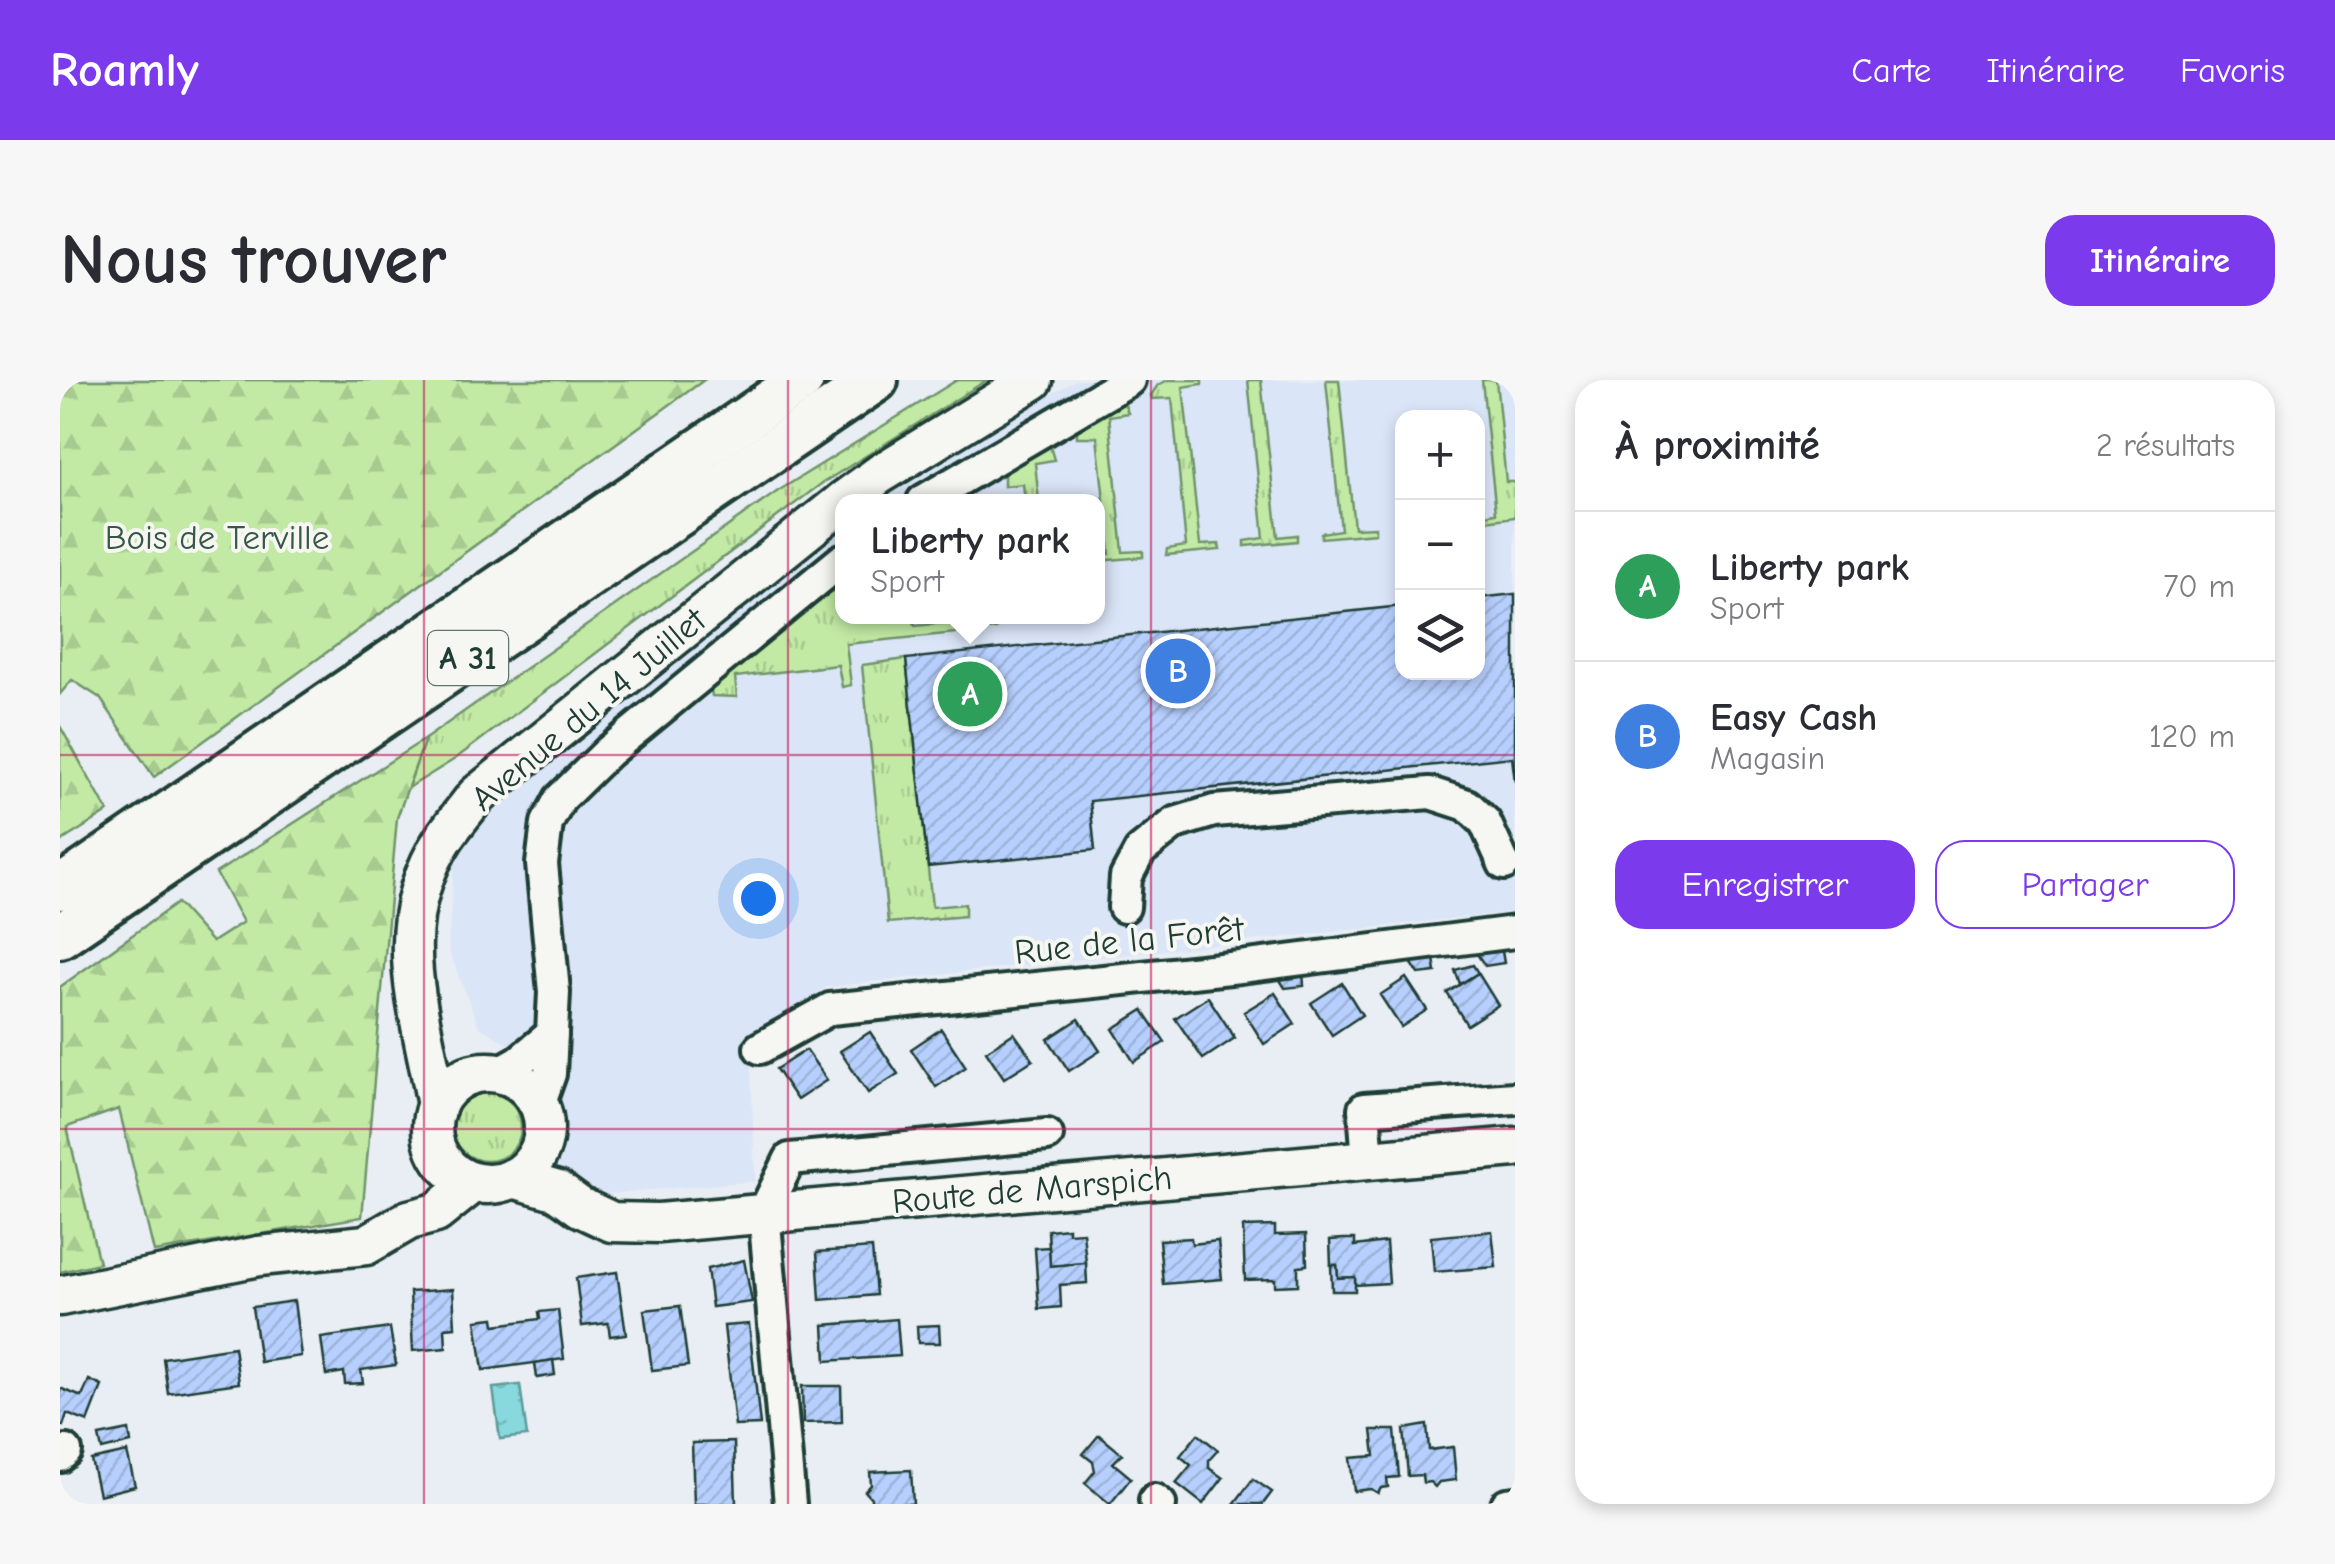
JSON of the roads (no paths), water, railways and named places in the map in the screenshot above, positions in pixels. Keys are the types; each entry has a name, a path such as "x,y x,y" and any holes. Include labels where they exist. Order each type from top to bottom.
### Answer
{"highway":[{"name":"A 31","path":"60,888 802,380"},
{"name":"A 31","path":"60,936 876,380"}],"main road":[{"name":"Avenue du 14 Juillet","path":"854,494 1033,380"},
{"name":"Avenue du 14 Juillet","path":"436,1106 410,967 411,932 420,892 443,840 477,794 835,508"},
{"path":"60,1296 259,1256 366,1245 409,1220 436,1213 472,1184 498,1183 524,1168 543,1140 544,1123 530,1090 515,1079 488,1073 422,1025"},
{"path":"472,1184 442,1160 434,1143 432,1124 436,1106 447,1090 461,1079 488,1073"},
{"name":"Route de Marspich","path":"524,1168 580,1207 612,1222 660,1223 1515,1146"},
{"path":"409,1220 442,1160"}],"street":[{"path":"937,494 1129,380"},
{"path":"539,1106 550,1074 553,965 542,864 547,824 560,799 608,752 835,566"},
{"path":"1124,907 1126,877 1140,850 1175,824 1214,811 1430,793 1467,805 1485,822 1504,864"},
{"name":"Rue de la Forêt","path":"760,1048 830,1009 1240,967 1515,932"},
{"path":"488,1073 518,1062 552,1034"},
{"path":"1368,1160 1364,1110 1514,1098"},
{"path":"790,1504 764,1212 790,1159 1047,1135"},
{"path":"1508,1504 1515,1503"}],"water":[{"path":"520,1385 527,1436 500,1439 493,1388"}],"place":[{"name":"Easy Cash","path":"1178,671"},
{"name":"Liberty park","path":"970,694"}],"park label":[{"name":"Bois de Terville","path":"217,537"}]}
